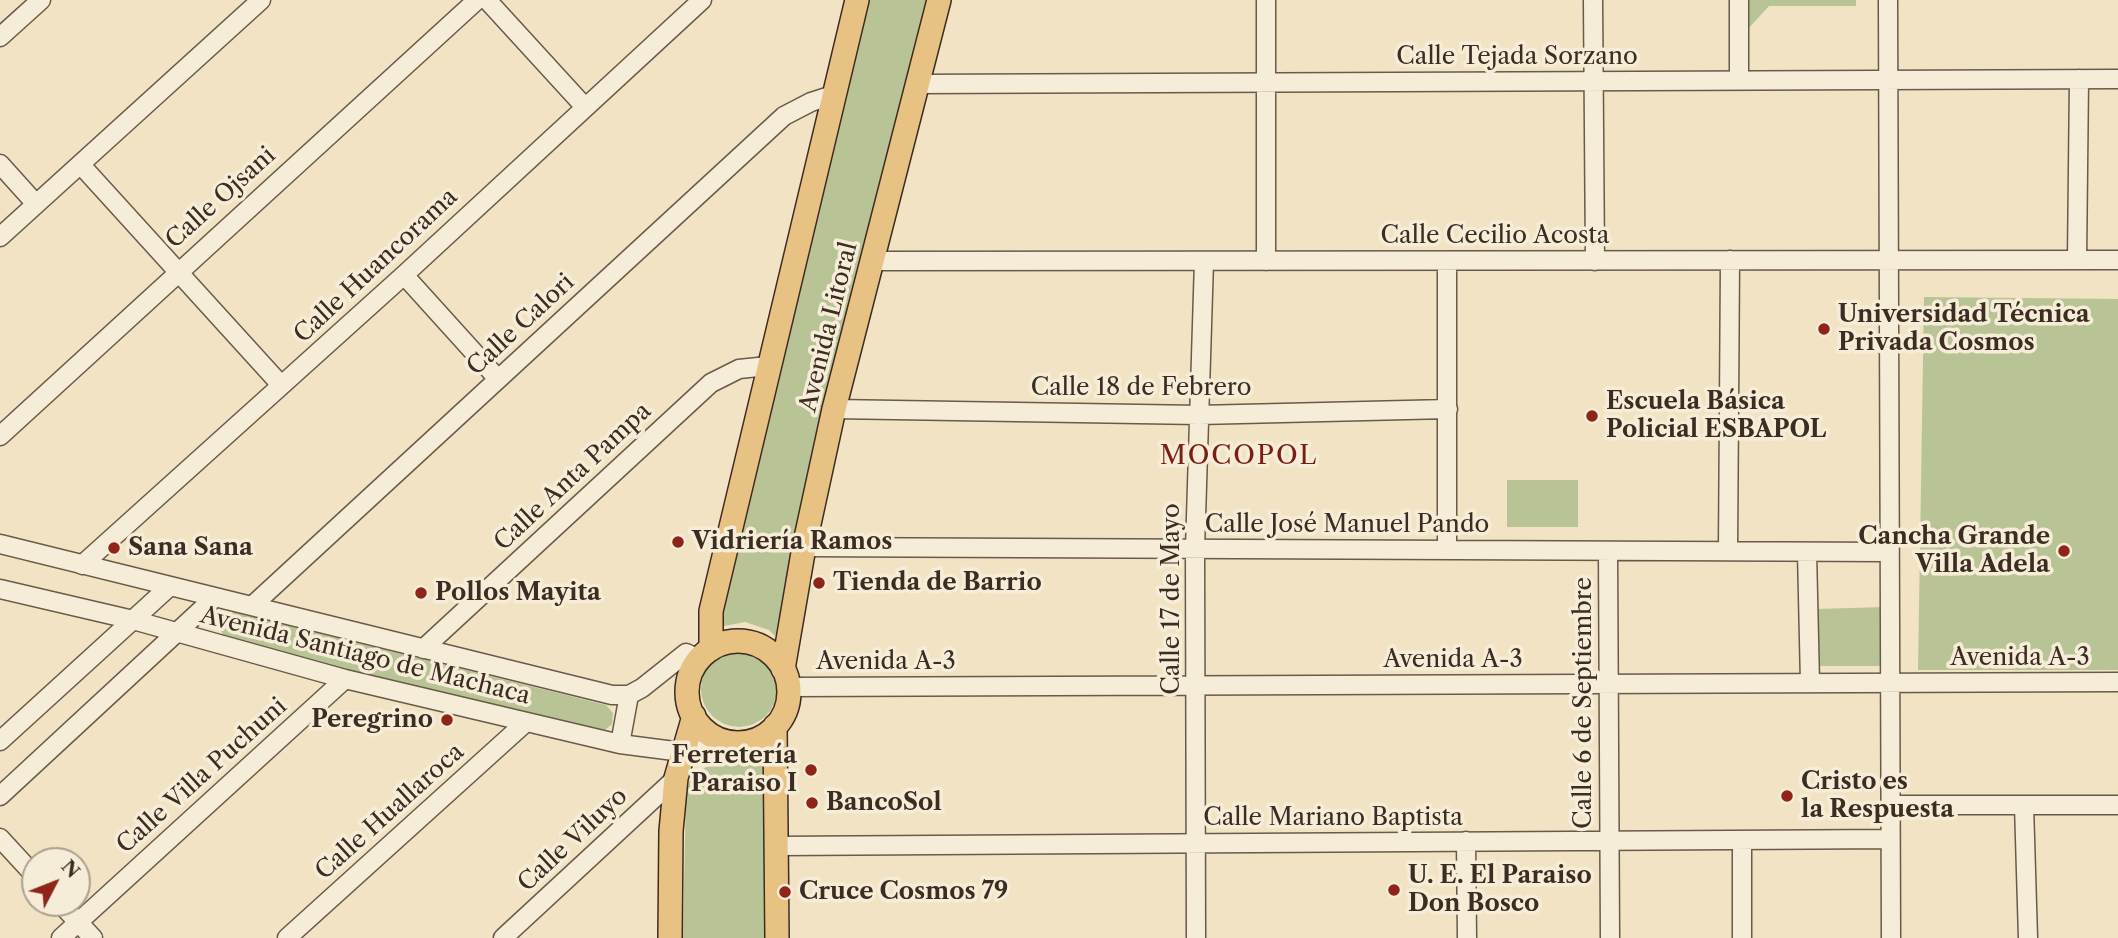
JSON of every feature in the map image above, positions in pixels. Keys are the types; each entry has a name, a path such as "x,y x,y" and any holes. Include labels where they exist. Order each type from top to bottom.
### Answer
{"main road":[{"name":"Avenida Litoral","path":"705,654 710,611 857,0"},
{"name":"Avenida Litoral","path":"786,678 804,547 834,409 939,0"},
{"path":"729,642 749,643 771,653 786,678 786,708 775,726 762,737 746,743 718,739 704,730 688,701 688,684 705,654 729,642"},
{"path":"670,938 671,831 676,778 694,716"},
{"path":"775,726 777,938"}],"street":[{"path":"0,37 41,0"},
{"path":"0,237 261,0"},
{"name":"Calle Ojsani","path":"0,436 177,271 477,0"},
{"path":"487,0 584,106"},
{"name":"Calle Huancorama","path":"82,565 404,275 584,106 702,0"},
{"path":"1266,0 1266,261"},
{"path":"1593,0 1595,261"},
{"path":"1739,0 1739,80"},
{"path":"1888,0 1886,80 1891,938"},
{"path":"2077,260 2079,79"},
{"name":"Calle Tejada Sorzano","path":"916,85 2118,79"},
{"name":"Calle Calori","path":"252,606 784,116 811,102 833,95"},
{"path":"0,164 37,204"},
{"path":"81,165 281,385"},
{"path":"1728,551 1730,260"},
{"name":"Calle Cecilio Acosta","path":"872,261 2118,260"},
{"name":"Calle 17 de Mayo","path":"1196,938 1198,844 1195,549 1204,261"},
{"path":"1447,261 1447,550"},
{"path":"404,275 498,379"},
{"name":"Calle Anta Pampa","path":"423,649 711,383 739,369 768,366"},
{"name":"Calle 18 de Febrero","path":"834,409 1199,415 1448,409"},
{"name":"Avenida Santiago de Machaca","path":"0,544 612,695 629,695"},
{"name":"Calle José Manuel Pando","path":"804,547 1889,552"},
{"name":"Calle 6 de Septiembre","path":"1608,551 1610,938"},
{"path":"1807,552 1810,683"},
{"path":"0,741 169,587"},
{"name":"Avenida Santiago de Machaca","path":"0,589 133,620 345,680 620,744 682,752 718,739"},
{"path":"0,796 214,598"},
{"path":"620,744 629,695 653,681 686,653 705,654"},
{"name":"Avenida A-3","path":"786,678 1196,685 2118,682"},
{"name":"Calle Villa Puchuni","path":"61,938 345,680"},
{"name":"Calle Huallaroca","path":"287,938 525,723"},
{"name":"Calle Viluyo","path":"503,938 676,778"},
{"path":"1890,805 2118,805"},
{"path":"2024,805 2028,938"},
{"path":"0,838 21,861"},
{"name":"Calle Mariano Baptista","path":"776,846 1890,839"},
{"path":"1742,840 1742,938"},
{"path":"1466,842 1467,938"},
{"path":"73,917 93,938"}],"green space":[{"path":"869,0 928,0 829,402 775,636 769,630 745,622 719,627"},
{"path":"1746,0 1856,0 1856,6 1769,6 1747,30"},
{"path":"1924,297 2118,299 2118,670 1918,670"},
{"path":"1507,480 1578,480 1578,527 1507,527"},
{"path":"1885,607 1889,666 1819,666 1817,609"},
{"path":"233,612 606,705 613,713 612,724 604,731 226,640 220,629 221,622"},
{"path":"739,651 754,654 766,662 774,674 777,689 774,704 766,716 754,724 739,727 724,724 712,716 704,704 701,689 704,674 712,662 724,654"},
{"path":"770,756 772,938 683,938 686,792 690,780 706,767"}],"place":[{"name":"Universidad Técnica Privada Cosmos","path":"1824,329"},
{"name":"Escuela Básica Policial ESBAPOL","path":"1592,416"},
{"name":"Vidriería Ramos","path":"678,542"},
{"name":"Sana Sana","path":"114,548"},
{"name":"Cancha Grande Villa Adela","path":"2064,551"},
{"name":"Tienda de Barrio","path":"819,583"},
{"name":"Pollos Mayita","path":"421,593"},
{"name":"Peregrino","path":"447,720"},
{"name":"Ferretería Paraiso I","path":"811,770"},
{"name":"Cristo es la Respuesta","path":"1787,796"},
{"name":"BancoSol","path":"812,803"},
{"name":"U. E. El Paraiso Don Bosco","path":"1394,890"},
{"name":"Cruce Cosmos 79","path":"785,892"}],"district":[{"name":"MOCOPOL","path":"1239,456"}]}
